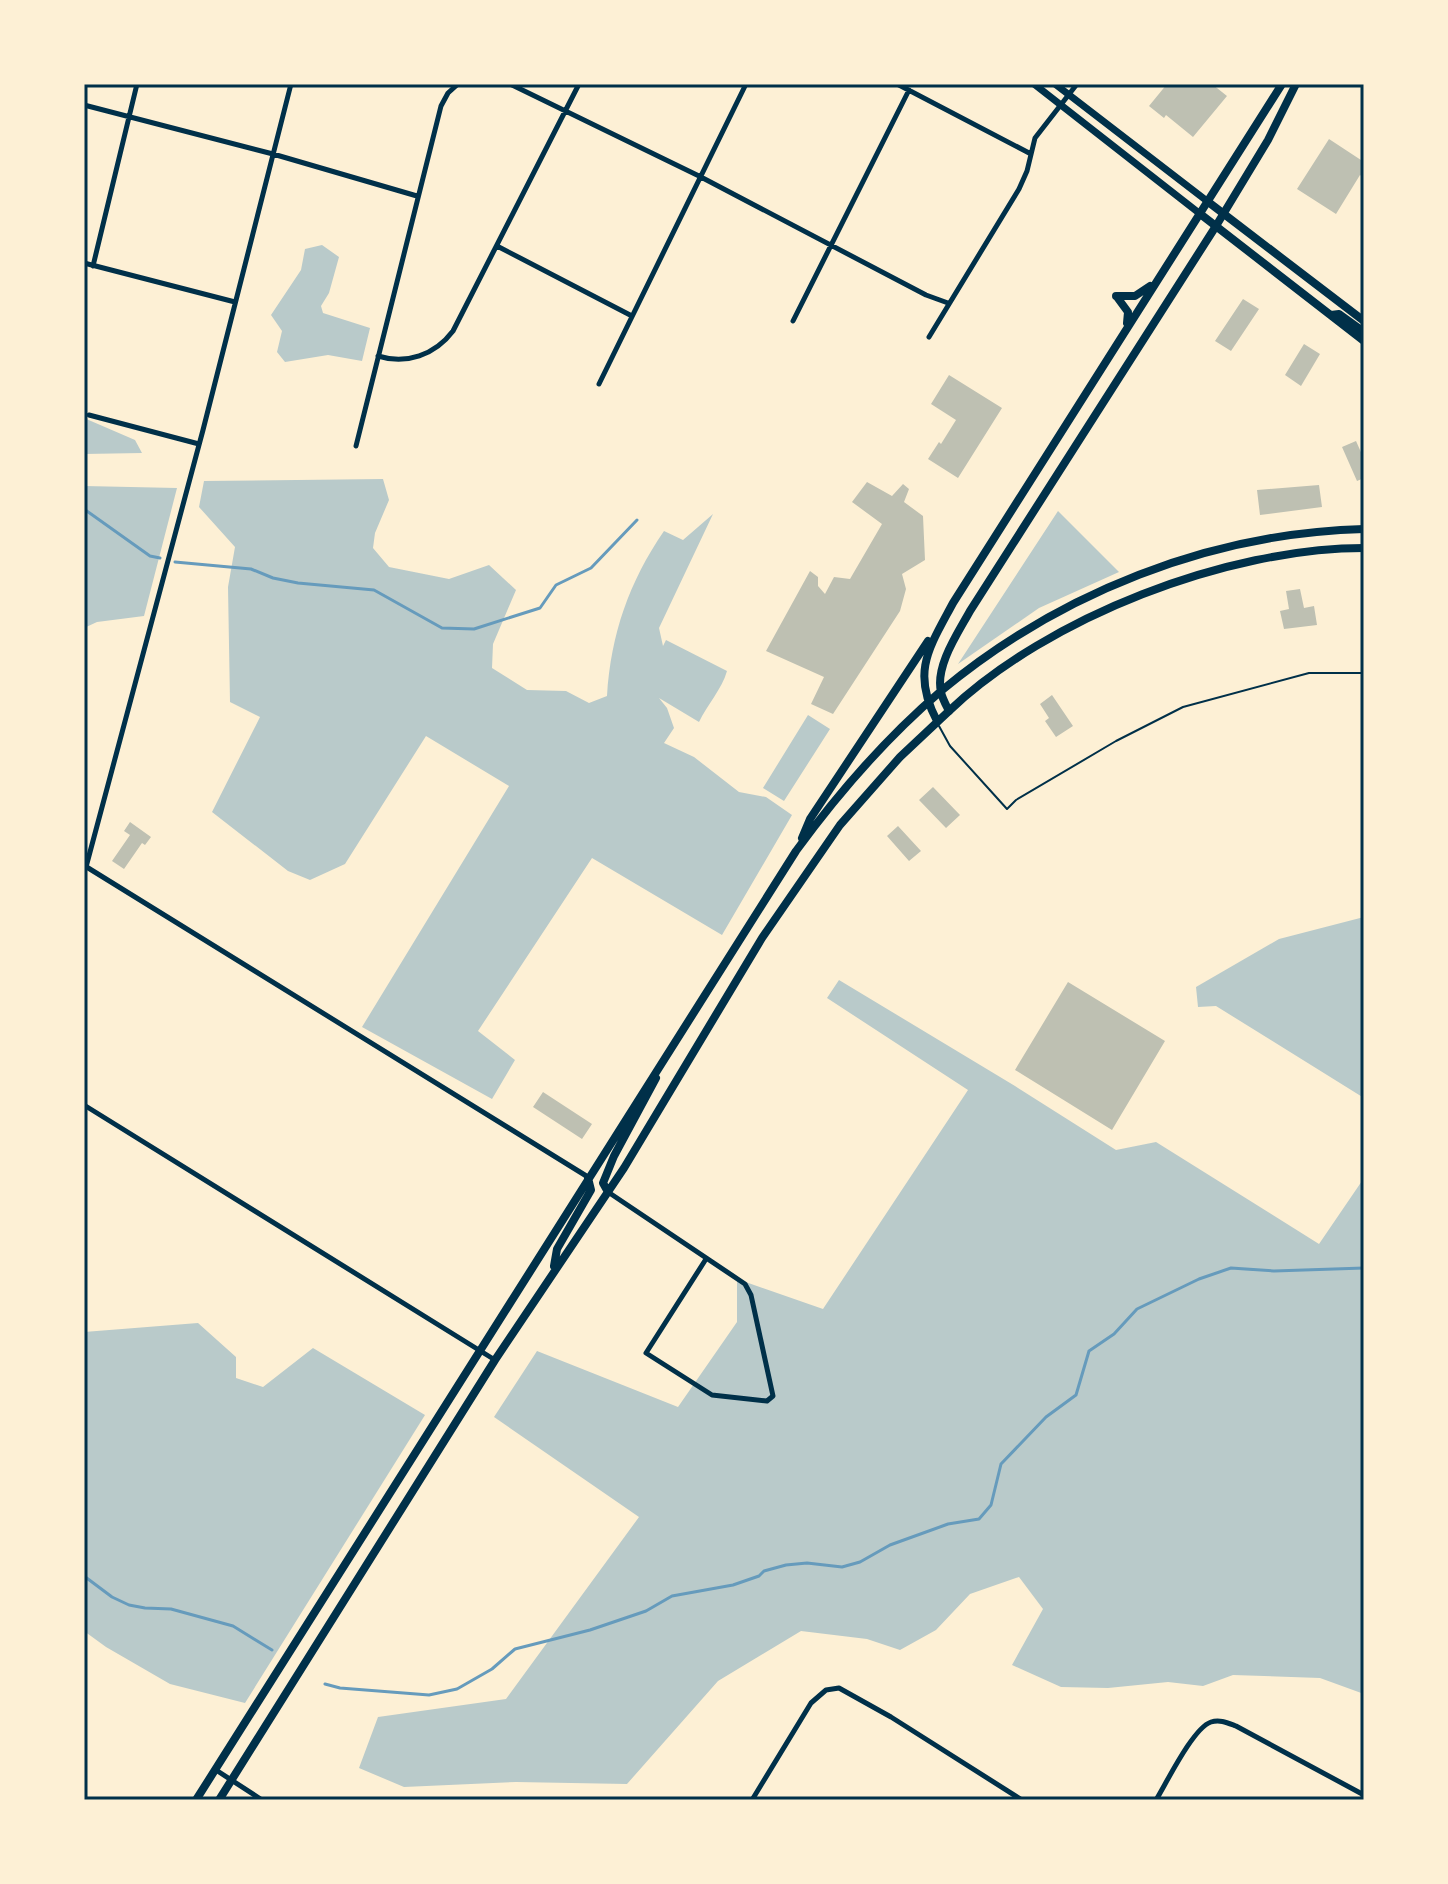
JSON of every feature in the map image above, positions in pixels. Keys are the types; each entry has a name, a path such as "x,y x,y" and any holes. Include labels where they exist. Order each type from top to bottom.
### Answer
{"main road":[{"path":"1034,84 1364,341"},
{"path":"1055,84 1364,321"},
{"path":"796,851 810,819 953,603 1282,84"},
{"path":"949,711 941,691 941,678 956,638 1216,226 1268,140 1296,84"},
{"path":"1125,330 1128,312 1116,296 1126,298 1144,292 1161,273"},
{"path":"1331,315 1339,314 1364,332"},
{"path":"1030,480 1047,490"},
{"path":"196,1800 796,851 860,769 895,731 941,691 1014,638 1114,584 1232,546 1302,534 1364,529"},
{"path":"219,1800 495,1360 608,1192 762,938 840,825 900,757 937,721 997,672 1089,617 1151,591 1220,569 1294,554 1364,548"},
{"path":"937,721 923,687 929,649 953,603"},
{"path":"718,973 735,983"},
{"path":"608,1192 603,1183 668,1052"},
{"path":"553,1271 557,1249 591,1190 588,1177"}],"street":[{"path":"93,266 137,84"},
{"path":"291,84 199,444 85,866 588,1177"},
{"path":"356,446 441,106 448,93 458,84"},
{"path":"510,84 948,303"},
{"path":"378,356 405,360 420,356 445,342 464,312 579,84"},
{"path":"599,384 746,84"},
{"path":"897,84 1031,154"},
{"path":"929,337 1019,189 1035,138 1077,84"},
{"path":"793,321 909,90"},
{"path":"84,105 273,154 417,196"},
{"path":"497,246 632,316"},
{"path":"84,263 235,302"},
{"path":"89,415 199,444"},
{"path":"84,1105 495,1360"},
{"path":"608,1192 745,1284 751,1295 773,1396 767,1401 712,1395 646,1353 706,1259"},
{"path":"752,1800 811,1703 826,1690 839,1688 891,1717 1022,1800"},
{"path":"1156,1800 1198,1732 1209,1722 1219,1720 1236,1726 1364,1795"},
{"path":"215,1770 262,1800"}],"lane":[{"path":"937,721 950,746 1007,809 1016,800 1116,741 1183,707 1309,673 1364,673"}],"shaded area":[{"path":"322,245 339,257 329,293 321,306 323,313 370,328 362,361 328,355 285,362 277,352 282,331 271,315 301,270 305,249"},
{"path":"84,418 135,440 142,453 84,454"},
{"path":"383,479 389,500 375,533 373,548 389,567 449,579 489,565 516,590 493,644 492,668 527,690 566,691 589,703 607,696 613,651 624,609 641,570 664,531 683,540 713,514 659,628 663,646 666,640 727,671 699,722 659,698 667,708 674,728 664,743 694,757 739,792 766,797 792,815 722,935 592,858 478,1031 515,1060 492,1099 362,1027 509,786 426,736 345,864 310,880 288,871 212,812 260,717 230,702 228,587 235,547 199,507 204,481"},
{"path":"84,486 177,488 144,616 97,622 84,628"},
{"path":"1058,511 1119,572 1039,608 958,664"},
{"path":"808,715 830,729 784,801 763,788"},
{"path":"1364,917 1364,1098 1216,1006 1198,1007 1196,987 1279,939"},
{"path":"839,980 1116,1150 1156,1142 1319,1244 1364,1178 1364,1694 1320,1678 1233,1675 1203,1686 1168,1682 1108,1688 1061,1687 1012,1665 1043,1609 1019,1577 970,1594 936,1630 900,1650 867,1639 801,1631 718,1681 627,1784 516,1782 404,1787 359,1768 378,1717 506,1699 639,1517 494,1417 537,1351 678,1407 737,1322 737,1279 823,1309 968,1090 827,998"},
{"path":"198,1323 236,1357 236,1378 263,1387 313,1348 425,1415 245,1703 170,1684 84,1631 84,1332"}],"building":[{"path":"1167,84 1212,84 1227,96 1193,137 1166,115 1164,118 1149,106"},
{"path":"1329,139 1364,162 1364,178 1360,175 1336,214 1297,189"},
{"path":"1243,299 1259,309 1231,351 1215,341"},
{"path":"1304,344 1320,354 1301,386 1285,375"},
{"path":"949,375 1002,408 958,478 928,459 956,420 931,404"},
{"path":"1356,441 1364,459 1364,478 1357,481 1342,447"},
{"path":"867,482 892,496 903,484 909,489 904,502 923,516 925,560 902,574 906,589 900,611 833,714 811,704 824,677 766,651 810,571 818,577 818,586 825,594 834,577 850,579 882,524 852,502"},
{"path":"1319,485 1322,507 1260,515 1257,490"},
{"path":"1300,589 1304,608 1314,606 1317,625 1284,629 1280,611 1289,609 1286,591"},
{"path":"1052,695 1073,726 1056,737 1045,721 1049,718 1040,704"},
{"path":"933,787 960,815 946,828 919,800"},
{"path":"130,822 151,837 145,845 142,843 124,869 112,861 130,835 124,831"},
{"path":"898,826 921,851 909,861 887,836"},
{"path":"1068,982 1165,1041 1112,1130 1015,1070"},
{"path":"543,1092 592,1124 582,1139 533,1107"}],"waterway":[{"path":"84,509 150,556 160,558"},
{"path":"175,562 251,569 298,583 374,590 442,628 474,629 540,608 556,585 591,568 637,520"},
{"path":"325,1684 340,1688 429,1695 457,1689 492,1669 515,1649 590,1630 646,1611 672,1596 733,1585 786,1565 807,1563 842,1567 948,1524 979,1519 991,1505 1001,1464 1046,1417 1076,1395 1089,1351 1114,1334 1137,1309 1199,1279 1231,1268 1274,1271 1364,1268"},
{"path":"84,1576 112,1597 129,1605 171,1609 233,1626 272,1650"}]}
